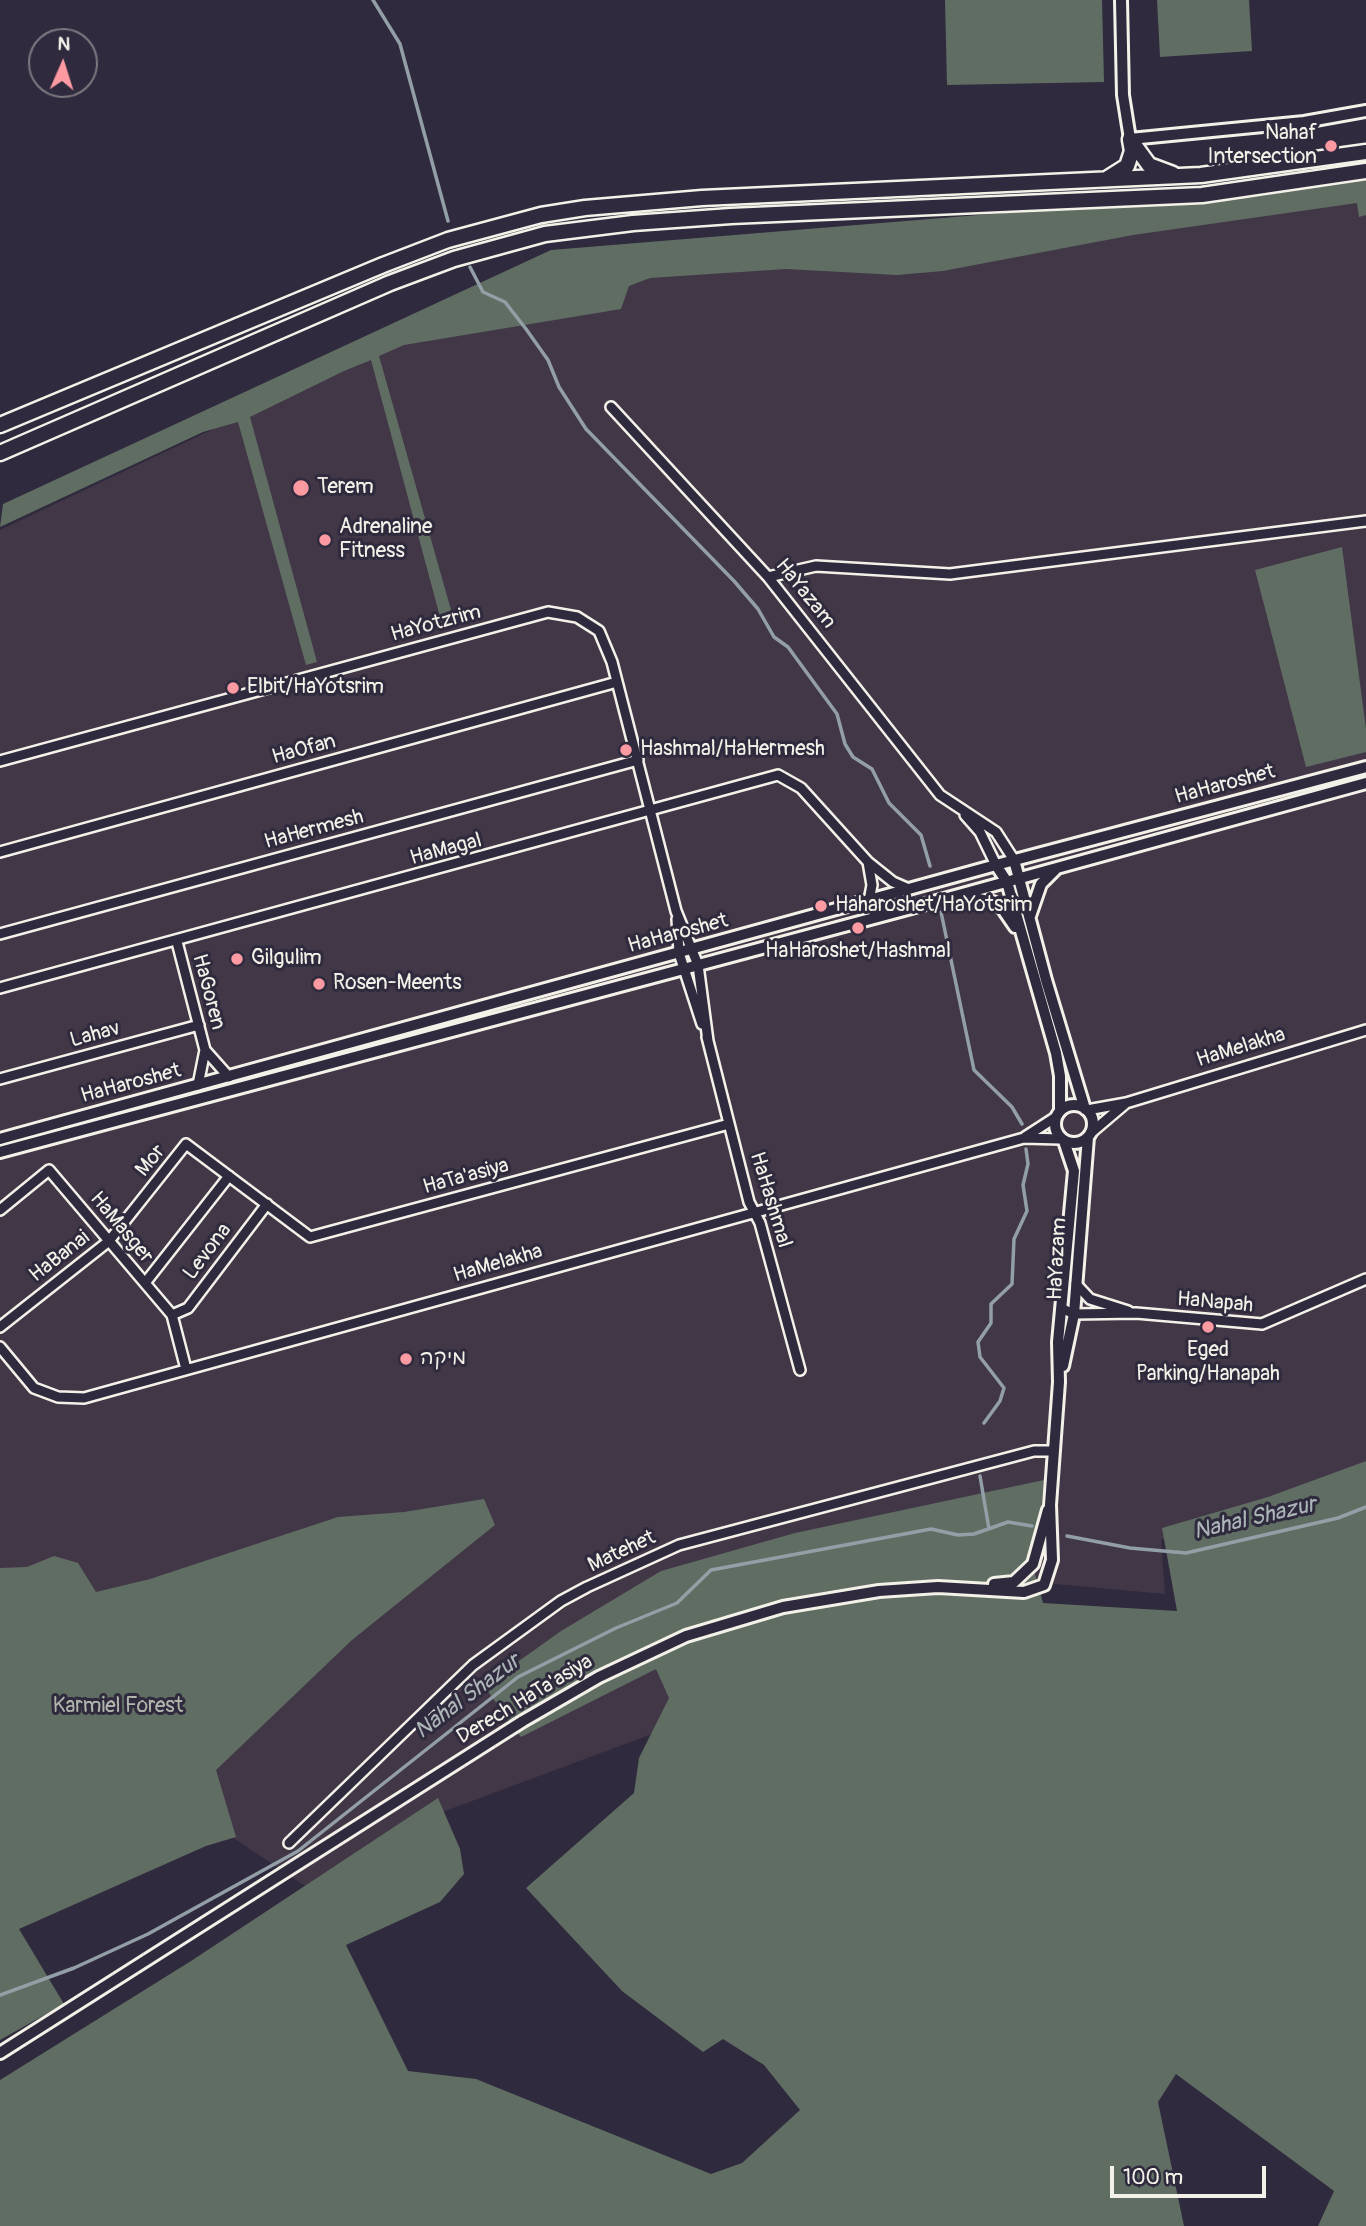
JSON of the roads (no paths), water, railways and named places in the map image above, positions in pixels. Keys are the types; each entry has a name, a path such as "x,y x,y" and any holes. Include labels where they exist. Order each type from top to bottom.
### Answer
{"highway":[{"path":"1130,139 1149,165 1184,176"},
{"path":"1100,181 1127,166 1132,151 1130,139"},
{"path":"0,425 383,265 448,240 541,215 608,205 730,196 1184,176 1279,166 1366,152"},
{"path":"0,453 390,283 454,259 545,234 633,223 731,216 1202,195 1366,172"}],"street":[{"path":"1121,0 1123,95 1130,139 1304,122 1366,111"},
{"name":"HaYazam","path":"611,407 768,577 940,795 996,832 1014,860 1020,878 1046,980 1086,1109"},
{"path":"768,577 816,566 950,574 976,572 1366,521"},
{"name":"HaYotzrim","path":"0,761 548,612 578,617 599,631 617,682 676,911 683,969"},
{"name":"HaOfan","path":"0,852 617,682"},
{"name":"HaHermesh","path":"0,934 638,760"},
{"name":"HaHaroshet","path":"0,1139 1014,860 1366,767"},
{"name":"HaMagal","path":"0,988 652,812 778,775 801,788 868,862 893,882 909,889"},
{"name":"HaHaroshet","path":"0,1152 1366,783"},
{"name":"HaYazam","path":"961,811 980,832 1007,882 1032,978 1056,1053 1060,1076 1058,1114"},
{"path":"868,862 872,886 869,901"},
{"path":"1029,918 1041,884 1058,868"},
{"path":"957,895 993,902 1010,918 1020,936"},
{"name":"HaYotzrim","path":"676,911 698,965"},
{"name":"HaGoren","path":"177,942 205,1050 198,1085"},
{"name":"HaHashmal","path":"698,965 708,1041"},
{"name":"HaHashmal","path":"683,969 708,1041 753,1210 760,1223 800,1370"},
{"path":"1032,978 1046,980"},
{"name":"Lahav","path":"0,1079 199,1025"},
{"name":"HaMelakha","path":"1024,1138 1073,1105 1086,1109 1126,1103 1366,1030"},
{"name":"HaGoren","path":"205,1050 229,1077"},
{"name":"HaMelakha","path":"0,1347 34,1388 58,1397 84,1398 351,1326 753,1210 1024,1138 1077,1143 1126,1103"},
{"path":"1086,1109 1092,1119 1090,1135"},
{"path":"1058,1114 1054,1126 1063,1140"},
{"name":"HaTa'asiya","path":"229,1176 310,1237 729,1124"},
{"name":"HaYazam","path":"1059,1382 1074,1314 1090,1135"},
{"name":"HaYazam","path":"1053,1451 1059,1382 1058,1342 1074,1171 1063,1140"},
{"name":"Mor","path":"109,1241 186,1144 229,1176"},
{"name":"HaMasger","path":"0,1210 49,1170 172,1315 186,1369"},
{"path":"145,1283 229,1176"},
{"name":"Levona","path":"172,1315 187,1308 267,1204"},
{"name":"HaBanai","path":"0,1327 109,1241"},
{"name":"HaNapah","path":"1063,1309 1074,1314 1136,1313 1262,1324 1366,1279"},
{"name":"HaNapah","path":"1076,1284 1090,1299 1136,1313"},
{"name":"Matehet","path":"289,1843 473,1665 561,1601 587,1587 678,1545 1034,1451 1053,1451"},
{"name":"Derech HaTa'asiya","path":"974,1587 1024,1592 1044,1585 1052,1560 1050,1505 1053,1451"},
{"name":"Derech HaTa'asiya","path":"0,2053 523,1721 599,1676 687,1636 783,1606 878,1591 974,1587 1014,1582 1026,1573 1038,1556 1050,1505"}],"waterway":[{"path":"373,0 400,44 448,221"},
{"path":"470,267 483,292 505,302 526,329 548,360 559,387 586,429 734,581 758,609 774,637 788,647 837,714 845,744 853,757 872,769 889,803 921,835 930,866"},
{"path":"941,912 974,1070 1012,1107 1022,1124"},
{"path":"984,1423 1000,1401 1004,1388 980,1357 978,1342 991,1323 991,1304 1012,1284 1014,1239 1027,1211 1023,1185 1028,1164 1026,1149"},
{"path":"980,1476 989,1529"},
{"name":"Nahal Shazur","path":"1067,1536 1130,1548 1186,1553 1338,1518 1366,1507"},
{"name":"Nahal Shazur","path":"0,1995 74,1968 148,1934 298,1851 518,1677 616,1628 677,1603 711,1570 931,1529 958,1535 974,1534 1008,1522 1032,1526"}],"place":[{"name":"Nahaf Intersection","path":"1331,146"},
{"name":"Terem","path":"301,488"},
{"name":"Adrenaline Fitness","path":"325,540"},
{"name":"Elbit/HaYotsrim","path":"233,688"},
{"name":"Hashmal/HaHermesh","path":"626,750"},
{"name":"Haharoshet/HaYotsrim","path":"821,906"},
{"name":"HaHaroshet/Hashmal","path":"858,928"},
{"name":"Gilgulim","path":"237,959"},
{"name":"Rosen-Meents","path":"319,984"},
{"name":"Eged Parking/Hanapah","path":"1208,1327"},
{"name":"מיקה","path":"406,1359"}],"park label":[{"name":"Karmiel Forest","path":"118,1707"}]}
